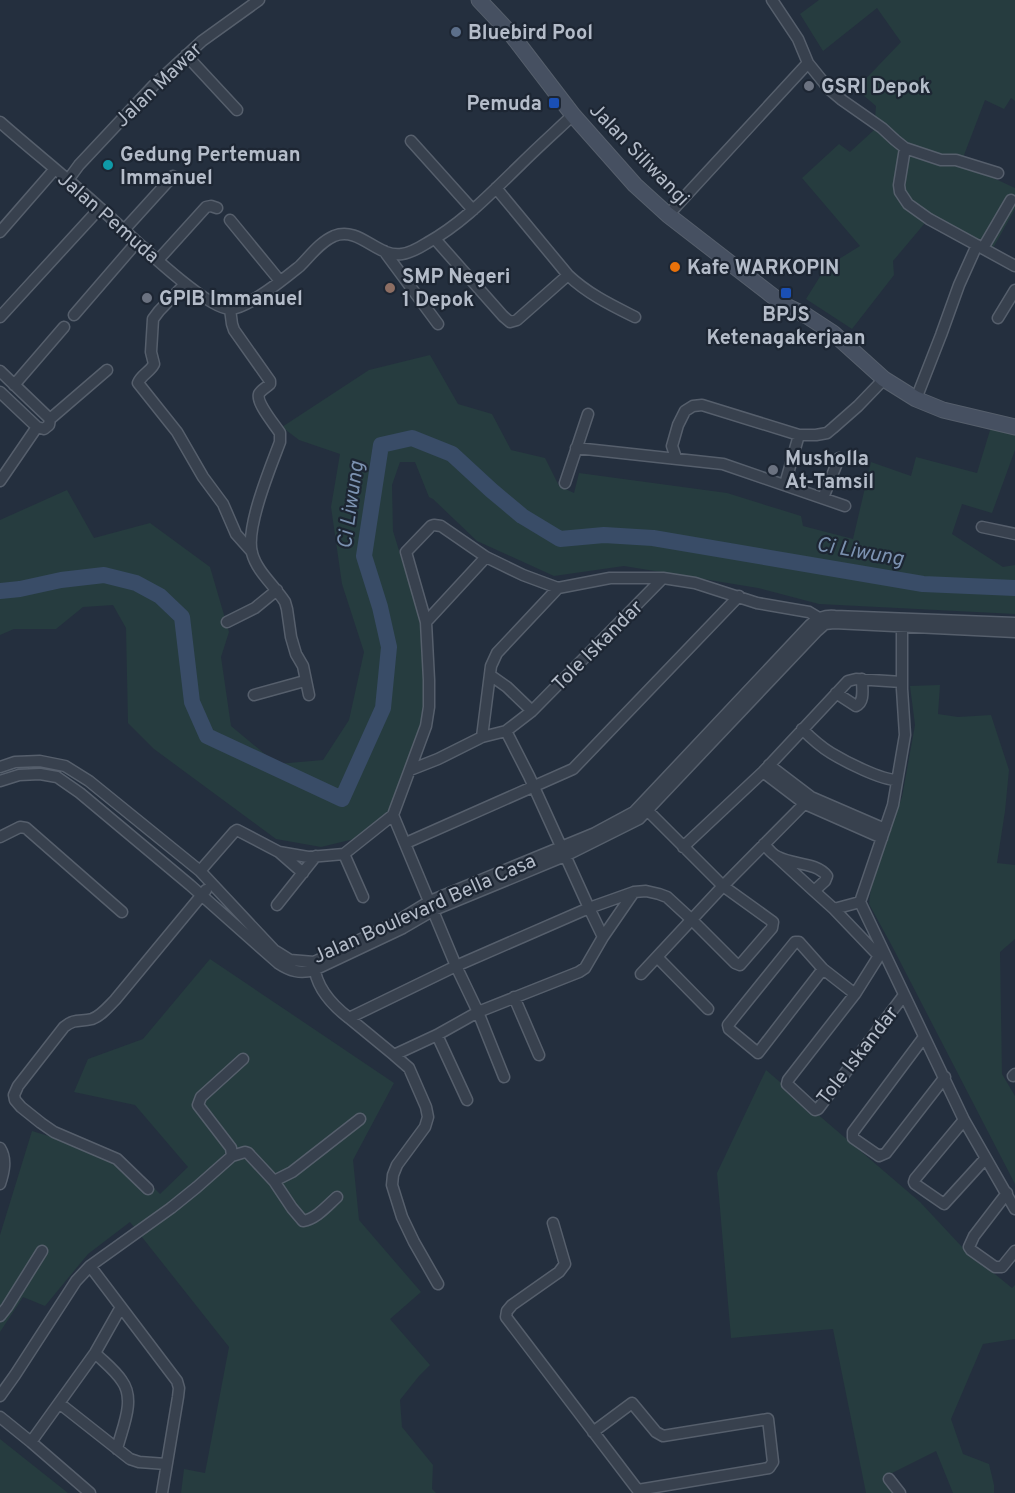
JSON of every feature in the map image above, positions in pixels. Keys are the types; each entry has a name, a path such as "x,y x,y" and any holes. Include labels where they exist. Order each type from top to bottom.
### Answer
{"main road":[{"name":"Jalan Siliwangi","path":"478,0 511,34 573,115 635,185 668,215 786,306 833,333 884,379 916,399 944,410 1015,427"}],"street":[{"name":"Jalan Mawar","path":"68,180 79,165 154,85 202,41 258,0"},
{"path":"772,0 798,39 808,63 835,95 882,128 905,148 941,160 956,160 998,173"},
{"path":"186,55 237,111"},
{"path":"668,215 808,63"},
{"path":"252,552 253,529 258,503 281,437 259,398 260,393 270,381 234,330 230,309 252,301 333,237 342,234 357,237 392,254 403,254 435,238 473,210 573,115"},
{"name":"Jalan Pemuda","path":"0,122 185,284 217,305 230,309"},
{"path":"411,141 473,210"},
{"path":"905,148 900,192 908,204 929,219 1015,266"},
{"path":"0,232 54,170"},
{"path":"124,230 172,176"},
{"path":"496,189 568,275 591,294 635,317"},
{"path":"916,399 960,285 980,247 1011,200"},
{"path":"158,260 207,207 217,208"},
{"path":"0,317 100,208"},
{"path":"230,220 280,281"},
{"path":"435,238 503,316 510,321 517,320 568,275"},
{"path":"74,315 137,242"},
{"path":"384,251 438,324"},
{"path":"185,284 153,319 151,352 154,364 138,383 177,432 203,477 223,504 236,534 252,552 259,568 285,602 291,637 296,654 303,666 309,695"},
{"path":"998,318 1015,290"},
{"path":"14,385 64,327"},
{"path":"0,392 37,427 44,429 49,425 50,419 107,370"},
{"path":"0,371 50,419"},
{"path":"676,458 672,446 678,425 685,411 693,406 702,405 799,435 816,435 827,433 884,379"},
{"path":"565,483 588,414"},
{"path":"0,482 37,427"},
{"path":"785,484 799,435"},
{"path":"576,448 723,464 845,506"},
{"path":"823,498 839,458"},
{"path":"279,852 308,857 344,854 393,815 426,726 429,707 426,622 406,552 427,528 434,525 441,526 486,557 523,575 558,588 610,578 663,578 695,583 758,603 809,612 822,621 827,615 1015,632"},
{"path":"982,527 1015,534"},
{"path":"426,622 486,557"},
{"name":"Tole Iskandar","path":"410,770 482,737 507,731 532,711 663,578"},
{"path":"482,737 491,666 497,653 558,588"},
{"path":"227,622 255,608 277,590"},
{"path":"406,843 573,769 739,596"},
{"name":"Jalan Boulevard Bella Casa","path":"0,781 19,775 40,774 57,777 80,793 202,895 278,963 294,972 314,966 403,928 432,906 639,819 644,807 810,625 822,621"},
{"path":"902,623 1015,623"},
{"path":"902,623 905,735 893,805 860,902 881,953 945,1077 964,1120 1015,1209"},
{"path":"490,675 507,687 532,711"},
{"path":"683,847 766,769 848,681 862,679 902,682"},
{"path":"836,693 852,705 859,705 862,695 862,679"},
{"path":"254,695 306,682"},
{"path":"802,729 832,754 877,775 897,780"},
{"path":"507,731 603,937"},
{"name":"Jalan Boulevard Bella Casa","path":"0,767 15,762 40,761 65,766 89,781 200,871 274,950 290,960 314,966"},
{"path":"766,769 808,800 883,834"},
{"path":"641,974 808,800"},
{"path":"349,1018 456,966 589,908 634,892 652,892 667,897 735,963 740,965 743,963 772,928 773,922 723,886 644,807"},
{"path":"393,815 504,1077"},
{"path":"0,837 20,827 26,828 122,912"},
{"path":"200,871 237,830 279,852 303,873"},
{"path":"764,844 881,953"},
{"path":"344,854 363,897"},
{"path":"277,905 316,856"},
{"path":"777,857 816,868 825,873 827,876 825,881 814,891"},
{"path":"148,1189 117,1159 54,1132 41,1123 21,1107 14,1095 18,1086 64,1027 75,1020 91,1019 104,1011 211,883"},
{"path":"394,1054 437,1035 478,1012 585,968 634,892"},
{"path":"834,909 860,902"},
{"name":"Tole Iskandar","path":"823,969 758,1053 729,1029 728,1025 795,942 799,942 823,969 855,994"},
{"name":"Tole Iskandar","path":"881,953 855,994 787,1084 815,1110 904,995"},
{"path":"657,957 708,1009"},
{"name":"Jalan Boulevard Bella Casa","path":"314,966 324,993 335,1006 409,1068 426,1107 428,1118 425,1126 397,1165 392,1185 406,1225 438,1284"},
{"path":"514,997 539,1054"},
{"path":"437,1035 467,1100"},
{"path":"924,1037 853,1132 853,1138 882,1156 945,1077"},
{"path":"232,1156 231,1148 198,1106 198,1102 243,1059"},
{"path":"274,1181 292,1172 360,1119"},
{"path":"964,1120 915,1179 915,1184 944,1204 985,1159"},
{"path":"0,1148 4,1157 0,1184"},
{"path":"0,1396 76,1281 90,1266 189,1194 232,1156 249,1153 274,1181 303,1221 307,1221 320,1212 337,1197"},
{"path":"1007,1193 974,1236 969,1247 995,1267 1002,1267 1015,1251"},
{"path":"553,1223 565,1264 559,1272 512,1305 506,1317 593,1432 639,1491 769,1468 772,1462 768,1419 663,1436 656,1432 632,1403 593,1432"},
{"path":"0,1316 42,1251"},
{"path":"90,1266 177,1381 178,1396 162,1493"},
{"path":"31,1442 95,1353 121,1307"},
{"path":"95,1353 118,1376 128,1392 127,1410 117,1449"},
{"path":"59,1403 135,1461 166,1464"},
{"path":"0,1417 90,1493"},
{"path":"889,1479 900,1493"}],"green space":[{"path":"819,0 1015,0 1015,101 1011,98 1004,109 985,100 961,163 1015,188 1015,209 993,248 930,217 893,261 894,275 852,329 806,299 826,267 860,246 802,178 839,144 850,152 874,130 876,106 856,89 901,42 877,8 823,51 800,14"},
{"path":"430,355 458,404 492,414 511,450 545,458 559,486 574,493 579,473 727,493 801,516 803,526 853,539 871,462 911,476 916,457 977,473 991,427 1015,435 1015,450 992,513 962,504 952,534 1003,567 1015,565 1015,614 819,604 758,588 624,566 554,576 477,541 429,497 415,462 400,462 392,485 393,531 432,658 431,720 385,818 354,839 321,847 276,839 154,749 128,723 126,628 113,605 83,607 56,629 14,629 0,635 0,520 67,490 94,538 150,523 210,567 229,632 221,657 231,726 277,764 323,760 349,720 364,652 342,584 331,507 340,454 299,440 282,427 369,370"},
{"path":"940,685 938,714 958,717 991,715 1009,770 997,863 1015,865 1015,939 1000,952 1002,1074 1015,1096 1015,1184 869,904 872,878 902,797 915,725 910,686"},
{"path":"210,959 394,1083 353,1160 359,1220 421,1292 390,1319 430,1365 400,1400 402,1427 433,1465 432,1489 436,1493 181,1493 184,1469 205,1473 229,1347 130,1222 88,1254 45,1306 23,1297 0,1332 0,1235 32,1131 125,1159 160,1194 188,1167 135,1105 74,1092 88,1059 143,1039"},
{"path":"766,1070 920,1202 963,1248 1012,1288 1015,1285 1015,1339 983,1344 951,1419 963,1454 989,1464 994,1493 953,1493 936,1451 884,1477 897,1493 866,1493 833,1329 731,1338 717,1173"},
{"path":"0,1439 68,1493 0,1493"}],"waterway":[{"name":"Ci Liwung","path":"0,591 104,575 136,583 160,596 182,617 192,702 207,736 342,799 383,708 389,647 380,607 364,556 381,445 412,438 452,454 522,516 560,539 604,535 653,538 923,584 1015,588"}],"place":[{"name":"Bluebird Pool","path":"456,32"},
{"name":"GSRI Depok","path":"809,86"},
{"name":"Pemuda","path":"554,103"},
{"name":"Gedung Pertemuan Immanuel","path":"108,165"},
{"name":"Kafe WARKOPIN","path":"675,267"},
{"name":"SMP Negeri 1 Depok","path":"390,288"},
{"name":"BPJS Ketenagakerjaan","path":"786,293"},
{"name":"GPIB Immanuel","path":"147,298"},
{"name":"Musholla At-Tamsil","path":"773,470"}]}
